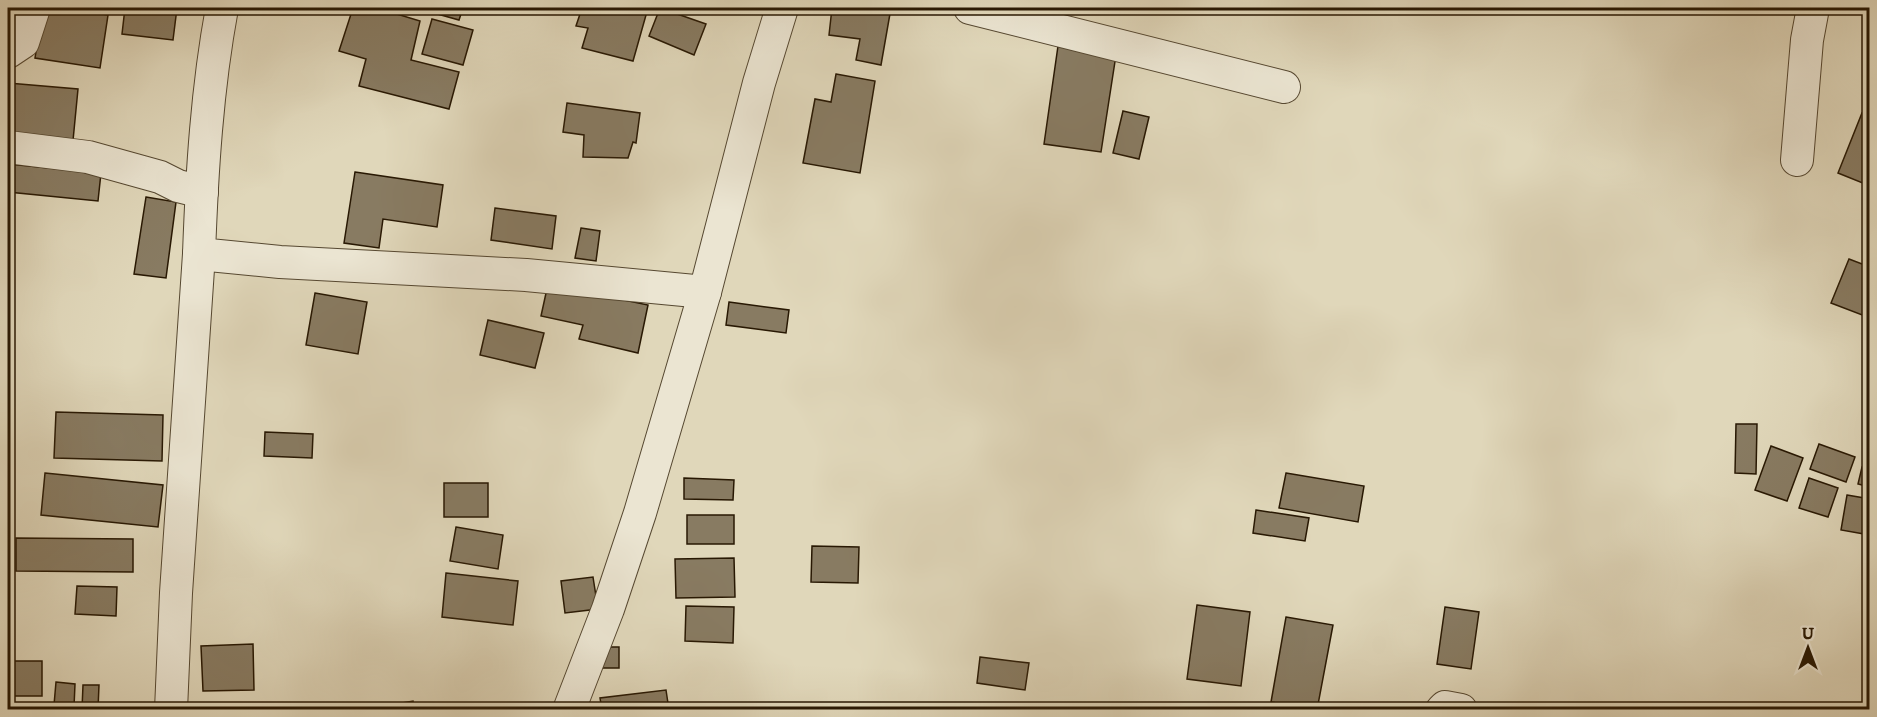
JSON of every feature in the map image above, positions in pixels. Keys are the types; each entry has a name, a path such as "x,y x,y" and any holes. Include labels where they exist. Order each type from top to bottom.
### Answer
{"street":[{"path":"8,52 23,42 34,8"},
{"path":"171,710 176,592 202,192 212,66 222,8"},
{"path":"569,710 608,609 636,523 705,292 759,83 782,8"},
{"path":"970,8 1284,87"},
{"path":"1797,160 1807,40 1813,8"},
{"path":"8,147 88,158 160,177 178,186 202,192"},
{"path":"199,254 280,262 526,275 705,292"},
{"path":"1442,710 1445,707 1461,710"}],"building":[{"path":"43,8 66,8 108,15 100,68 35,58"},
{"path":"125,8 177,8 173,40 122,34"},
{"path":"353,8 377,8 420,21 411,60 459,72 449,109 359,86 366,59 339,51"},
{"path":"416,8 463,8 459,20"},
{"path":"582,8 648,8 633,61 582,48 588,28 576,26"},
{"path":"660,8 706,24 694,55 649,36"},
{"path":"832,8 891,8 881,65 856,60 860,39 829,35"},
{"path":"432,19 473,30 463,65 422,54"},
{"path":"1058,46 1116,55 1101,152 1044,144"},
{"path":"836,74 875,81 860,173 803,163 815,99 831,102"},
{"path":"8,83 78,89 72,151 8,145"},
{"path":"567,103 640,113 636,143 633,142 628,158 583,157 584,135 563,132"},
{"path":"1123,111 1149,117 1139,159 1113,153"},
{"path":"1862,113 1870,115 1870,186 1838,173"},
{"path":"8,164 101,173 98,201 8,192"},
{"path":"355,172 443,185 437,227 383,219 379,248 344,243"},
{"path":"146,197 176,202 166,278 134,274"},
{"path":"495,208 556,216 552,249 491,240"},
{"path":"581,228 600,231 596,261 575,258"},
{"path":"1849,259 1870,267 1870,318 1831,303"},
{"path":"548,284 648,305 638,353 579,339 583,325 541,316"},
{"path":"315,293 367,302 358,354 306,345"},
{"path":"729,302 789,310 786,333 726,325"},
{"path":"488,320 544,333 535,368 480,355"},
{"path":"56,412 163,415 162,461 54,458"},
{"path":"1736,424 1757,424 1756,474 1735,473"},
{"path":"265,432 313,434 312,458 264,456"},
{"path":"1819,444 1855,457 1846,482 1810,469"},
{"path":"1771,446 1803,458 1787,501 1755,490"},
{"path":"1862,467 1870,468 1870,487 1858,484"},
{"path":"45,473 163,485 158,527 41,515"},
{"path":"1286,473 1364,486 1358,522 1279,508"},
{"path":"684,478 734,480 733,500 684,499"},
{"path":"1809,478 1838,488 1828,517 1799,508"},
{"path":"444,483 488,483 488,517 444,517"},
{"path":"1847,495 1870,499 1870,535 1841,530"},
{"path":"1256,510 1309,518 1305,541 1253,533"},
{"path":"687,515 734,515 734,544 687,544"},
{"path":"456,527 503,535 498,569 450,561"},
{"path":"16,538 133,539 133,572 16,571"},
{"path":"812,546 859,547 858,583 811,582"},
{"path":"734,558 735,597 676,598 675,559"},
{"path":"446,573 518,581 513,625 442,617"},
{"path":"593,577 598,609 565,613 561,581"},
{"path":"77,586 117,587 116,616 75,614"},
{"path":"1197,605 1250,612 1241,686 1187,679"},
{"path":"686,606 734,607 733,643 685,641"},
{"path":"1445,607 1479,612 1471,669 1437,664"},
{"path":"1286,617 1333,625 1317,710 1271,702"},
{"path":"253,644 254,690 203,691 201,646"},
{"path":"594,647 619,647 619,668 594,668"},
{"path":"980,657 1029,663 1025,690 977,683"},
{"path":"8,661 42,661 42,696 8,696"},
{"path":"56,682 75,684 74,707 54,705"},
{"path":"83,685 99,685 98,709 82,709"},
{"path":"666,690 669,710 602,710 600,698"},
{"path":"413,701 414,710 360,710"},
{"path":"448,703 477,703 477,710 448,710"},
{"path":"490,704 513,705 513,710 490,710"}]}
